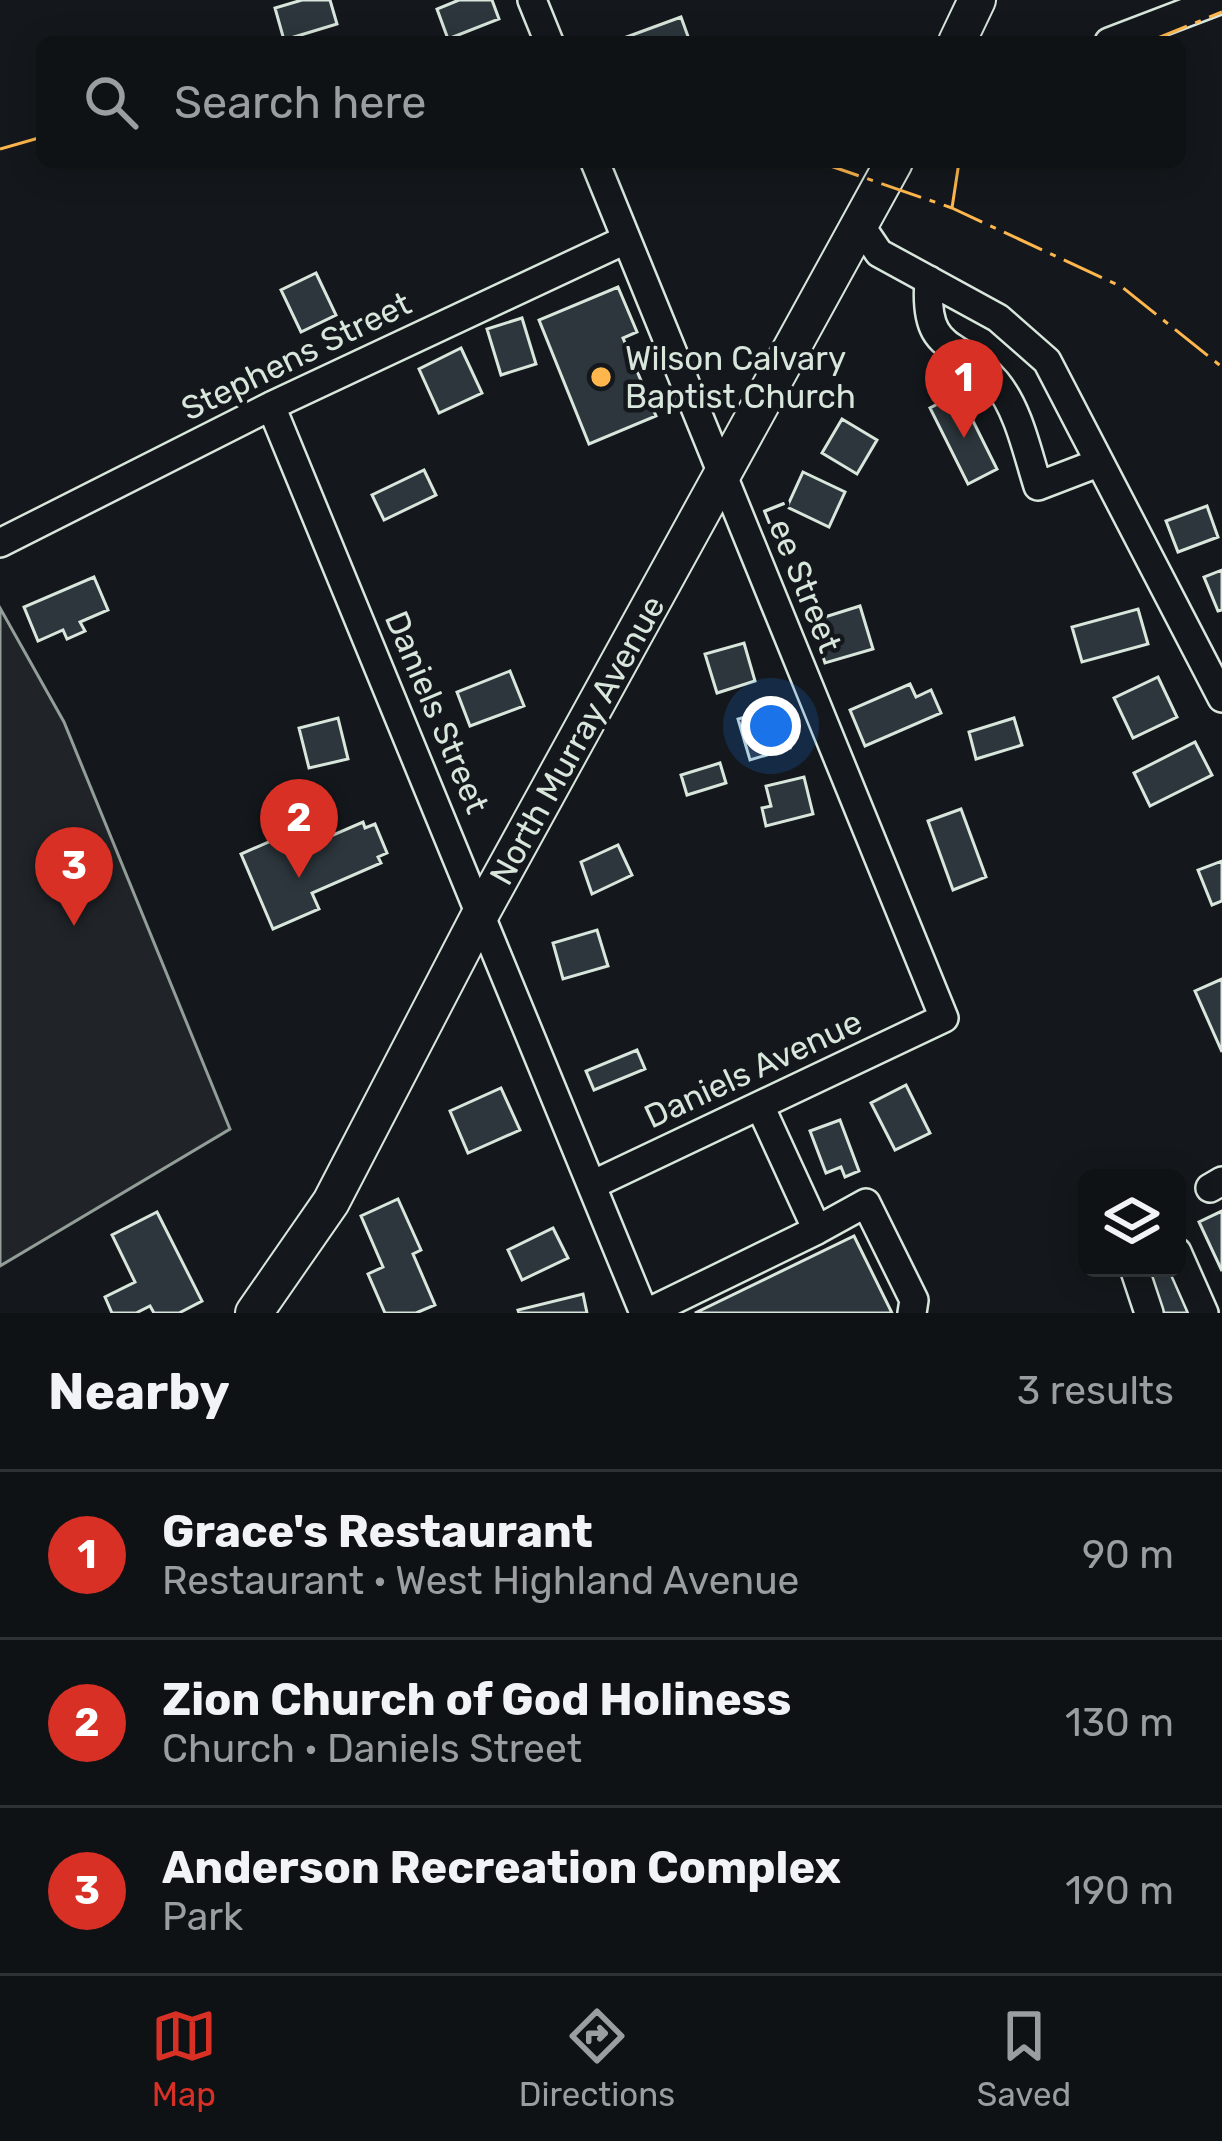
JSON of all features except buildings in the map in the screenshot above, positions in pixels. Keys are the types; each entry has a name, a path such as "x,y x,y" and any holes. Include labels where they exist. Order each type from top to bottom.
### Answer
{"main road":[{"path":"960,36 977,0"},
{"name":"North Murray Avenue","path":"254,1313 331,1202 481,913 891,168"}],"street":[{"path":"532,0 547,36"},
{"path":"1125,36 1219,0"},
{"name":"Lee Street","path":"597,168 944,1018"},
{"path":"860,225 879,253 998,318 1048,361 1222,698"},
{"name":"Stephens Street","path":"0,543 271,406 625,240"},
{"path":"929,280 927,303 940,341 998,383 1014,412 1038,486 1098,463"},
{"name":"Daniels Street","path":"271,406 646,1313"},
{"name":"Daniels Avenue","path":"592,1185 944,1018"},
{"path":"760,1106 817,1230"},
{"path":"646,1313 866,1204 914,1300 912,1313"},
{"path":"1186,1272 1204,1313"},
{"path":"1136,1277 1149,1313"}],"shaded area":[{"path":"0,608 64,722 230,1129 0,1266"}],"power":[{"path":"1163,36 1222,12"},
{"path":"0,149 36,139"},
{"path":"836,168 952,208 1122,287 1222,367"},
{"path":"952,208 958,168"}],"place":[{"name":"Wilson Calvary Baptist Church","path":"601,377"},
{"name":"Grace's Restaurant","path":"964,438"},
{"name":"Zion Church of God Holiness","path":"299,878"},
{"name":"Anderson Recreation Complex","path":"74,926"}]}
